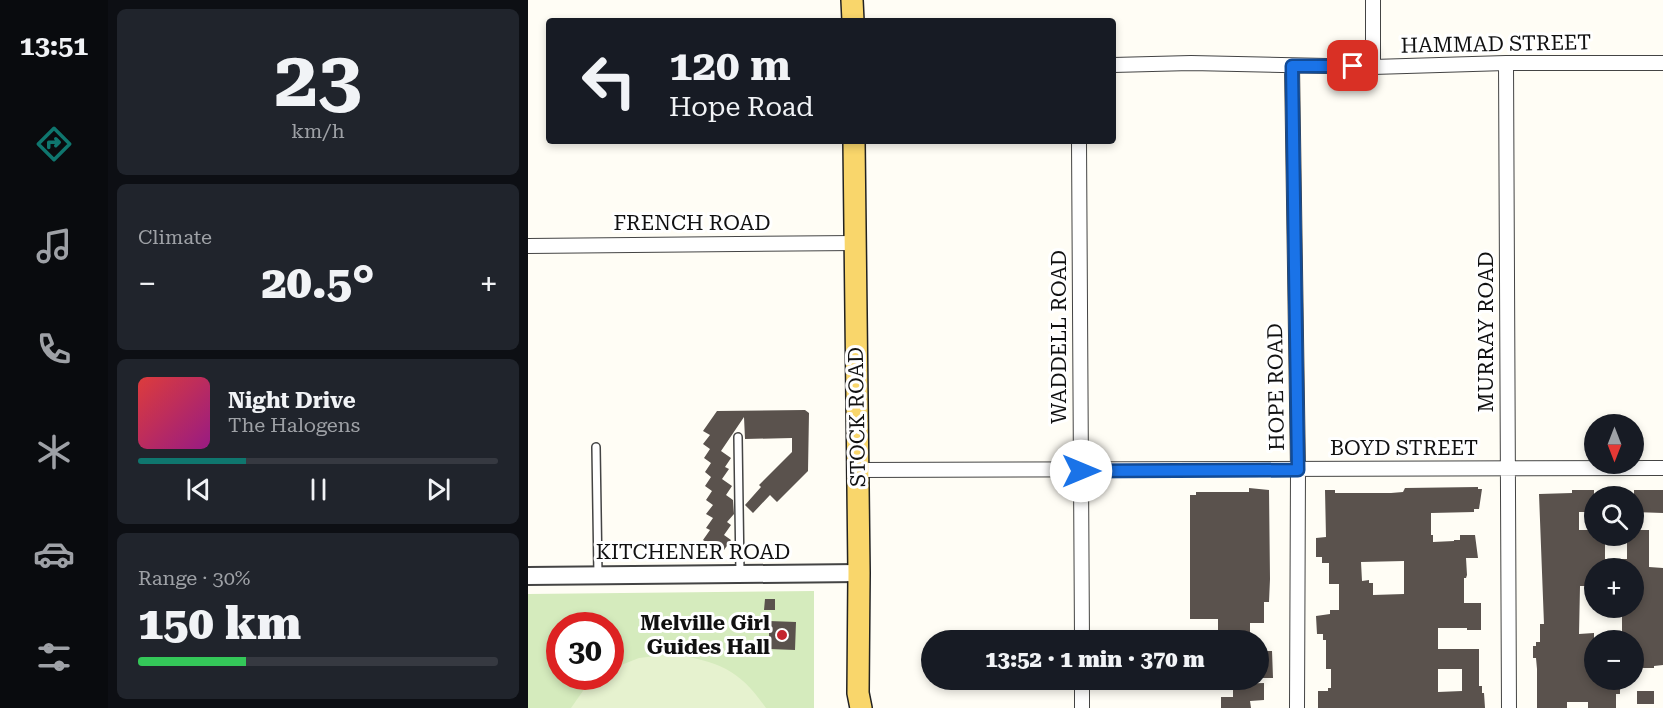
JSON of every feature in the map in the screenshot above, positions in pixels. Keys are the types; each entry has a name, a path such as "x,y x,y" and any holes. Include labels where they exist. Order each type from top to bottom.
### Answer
{"main road":[{"path":"852,0 853,18"},
{"name":"STOCK ROAD","path":"854,144 859,573 857,703"}],"street":[{"path":"1373,0 1373,67"},
{"name":"HAMMAD STREET","path":"1116,65 1191,63 1373,67 1506,63 1663,63"},
{"name":"MURRAY ROAD","path":"1506,63 1509,708"},
{"name":"HOPE ROAD","path":"1292,66 1298,470 1297,708"},
{"name":"WADDELL ROAD","path":"1079,144 1082,630"},
{"name":"FRENCH ROAD","path":"528,246 856,243"},
{"name":"BOYD STREET","path":"858,470 1663,468"},
{"name":"KITCHENER ROAD","path":"528,576 859,573"},
{"path":"1082,690 1082,708"}],"lane":[{"path":"738,438 740,574"},
{"path":"596,447 597,575"}],"green space":[{"path":"814,591 814,708 528,708 528,594"},
{"path":"673,654 716,664 747,684 766,708 571,708 584,690 624,690 624,664 639,658"}],"building":[{"path":"805,410 809,413 808,471 777,502 770,495 753,513 745,505 761,487 759,485 792,452 792,438 745,439 744,417 721,451 731,458 725,467 729,469 722,479 732,486 726,495 733,500 734,514 727,522 731,525 724,535 731,540 724,550 717,545 715,548 703,540 710,530 706,528 713,518 706,514 713,505 706,500 712,491 705,486 711,477 705,472 711,463 704,458 710,449 703,444 710,435 703,431 717,411"},
{"path":"1478,487 1482,489 1479,509 1474,509 1474,512 1431,513 1431,535 1433,535 1433,542 1460,540 1460,535 1475,535 1478,558 1466,558 1464,603 1481,603 1481,630 1438,628 1438,649 1479,649 1479,686 1482,686 1482,693 1484,693 1485,708 1318,708 1318,691 1328,691 1328,688 1331,688 1331,669 1326,669 1326,640 1323,640 1323,634 1317,634 1316,616 1330,614 1330,610 1339,610 1339,584 1329,584 1329,563 1322,563 1322,557 1316,557 1316,538 1326,537 1325,490 1335,490 1335,493 1391,493 1403,492 1405,488","holes":["1404,561 1404,594 1373,595 1373,583 1369,583 1369,580 1362,581 1361,562","1438,669 1462,669 1462,691 1438,692"]},
{"path":"1249,488 1269,490 1269,602 1264,602 1264,623 1250,623 1250,630 1218,630 1218,619 1190,619 1190,495 1196,495 1196,492 1249,492"},
{"path":"1572,490 1584,490 1584,512 1579,512 1579,530 1584,530 1584,546 1605,546 1605,558 1584,558 1584,586 1580,586 1579,634 1584,634 1584,690 1620,690 1620,694 1616,694 1616,708 1588,708 1588,702 1567,702 1567,708 1537,708 1537,669 1536,658 1533,658 1533,646 1536,646 1536,642 1540,642 1540,624 1544,624 1539,494 1572,493"},
{"path":"1644,490 1663,490 1663,513 1644,512"},
{"path":"1644,530 1649,530 1649,567 1663,568 1663,665 1644,668 1644,630 1622,630 1622,618 1644,618 1644,558 1627,558 1627,546 1644,546"},
{"path":"765,599 775,599 775,610 764,610"},
{"name":"Melville Girl Guides Hall","path":"769,621 796,622 795,650 769,649"},
{"path":"1269,651 1272,651 1273,678 1269,678"},
{"path":"1233,690 1264,690 1264,700 1250,701 1251,708 1221,708 1221,697 1233,697"},
{"path":"1637,691 1654,691 1654,704 1637,704"}],"place":[{"name":"Melville Girl Guides Hall","path":"782,635"}],"route":[{"path":"1081,471 1298,470 1292,66 1353,66"}]}
